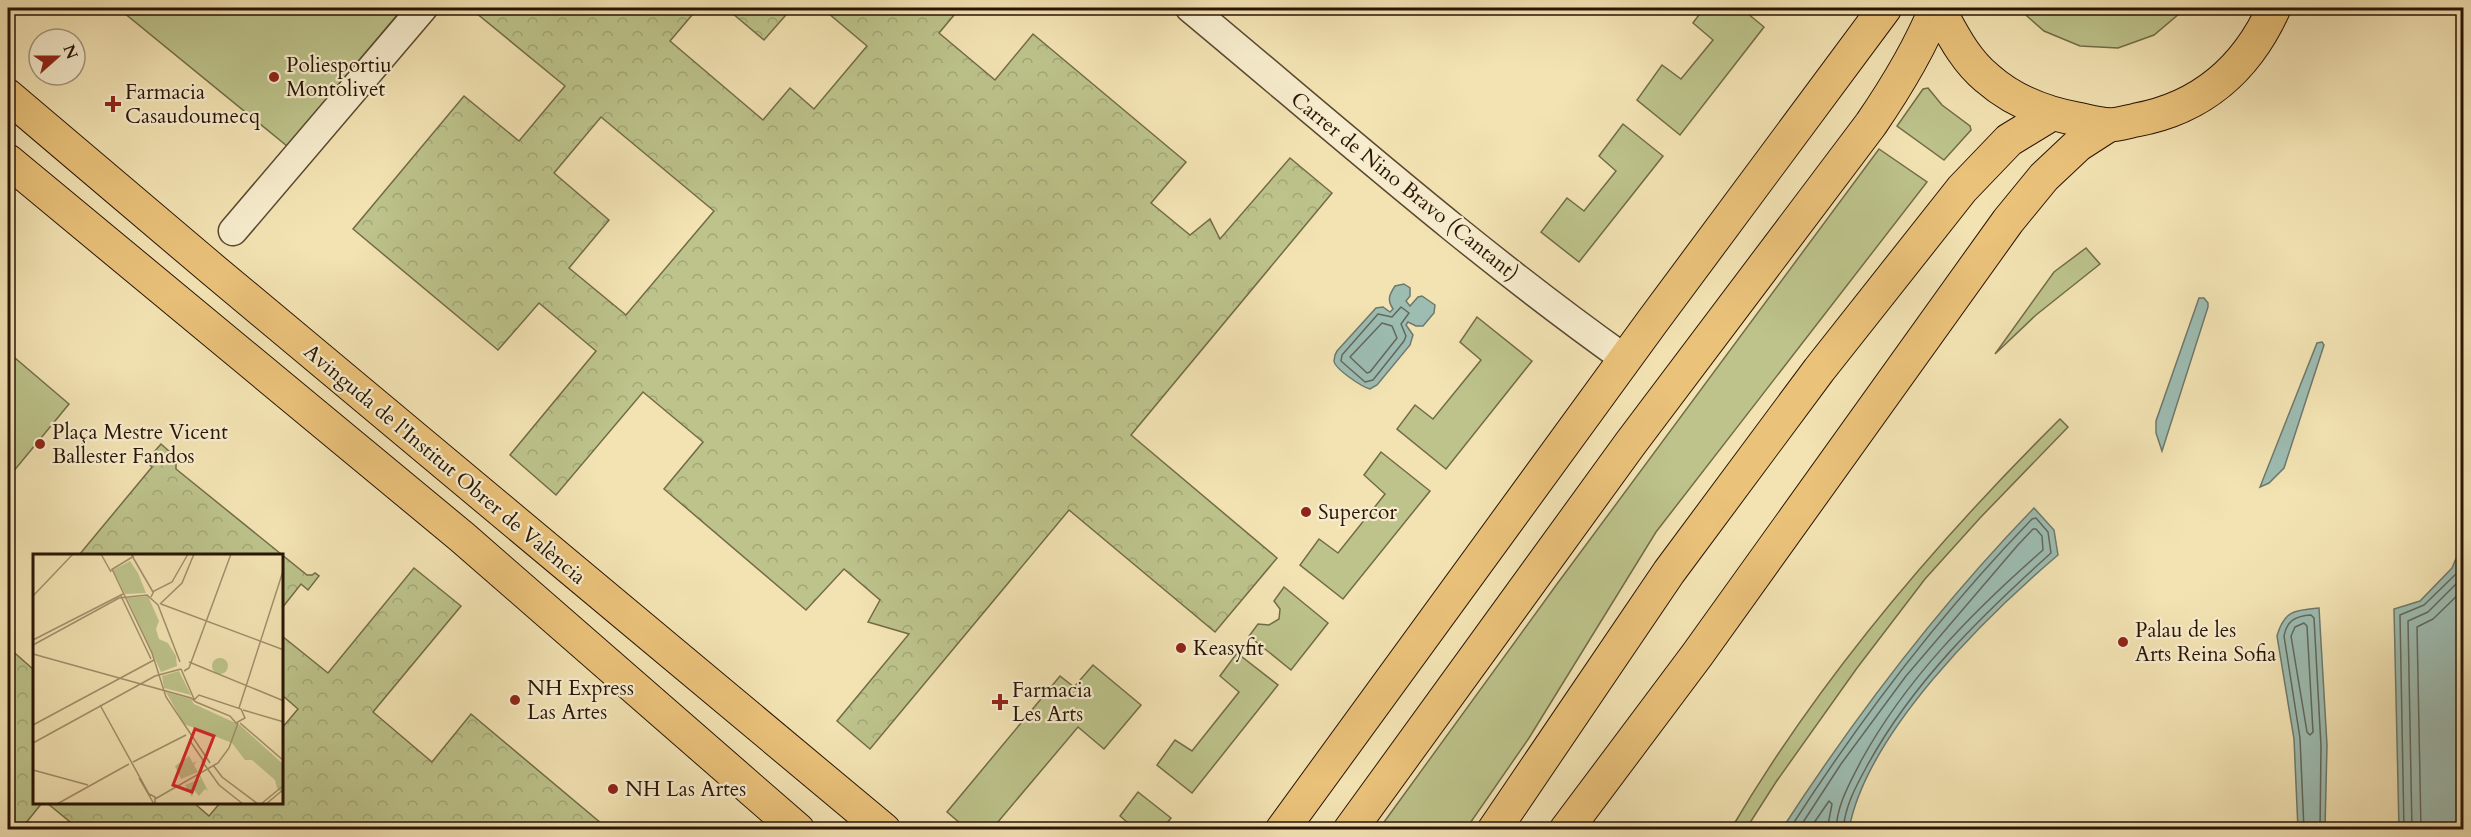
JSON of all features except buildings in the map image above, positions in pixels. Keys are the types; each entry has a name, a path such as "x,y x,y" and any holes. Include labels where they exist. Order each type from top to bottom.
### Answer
{"main road":[{"path":"1282,830 1625,359 1885,8"},
{"path":"1937,8 1964,54 1987,78 2014,98 2050,114 2109,125 2157,116 2191,102 2220,83 2245,59 2264,30 2274,8"},
{"path":"1350,830 1630,444 1871,124 1922,44 1937,8"},
{"name":"Avinguda de l'Institut Obrer de València","path":"8,96 884,830"},
{"path":"1494,830 1670,572 1819,370 1962,189 2009,141 2050,114"},
{"path":"1566,830 1697,656 2008,221 2044,177 2070,153 2109,125"},
{"path":"8,161 462,537 798,830"}],"street":[{"path":"233,231 423,8"},
{"name":"Carrer de Nino Bravo (Cantant)","path":"1190,8 1450,224 1570,320 1625,359"}],"green space":[{"name":"Poliesportiu Montolivet","path":"118,8 403,8 287,146"},
{"path":"470,8 620,8 628,14 634,8 698,8 670,41 763,120 790,88 814,109 867,46 822,8 960,8 939,33 995,80 1033,34 1186,162 1151,203 1190,235 1210,219 1220,239 1290,158 1332,193 1131,435 1277,558 1215,632 1069,510 870,749 837,721 909,634 868,622 880,600 844,569 806,610 664,489 703,442 643,392 556,495 510,455 596,351 539,303 498,350 353,229 464,96 519,141 565,86","holes":["601,117 714,211 626,315 569,268 609,220 554,173"]},
{"path":"726,8 792,8 764,40"},
{"path":"1704,8 1741,8 1764,27 1680,135 1637,100 1662,65 1681,79 1713,40 1693,23"},
{"path":"2018,8 2186,8 2154,35 2118,48 2080,46 2044,31"},
{"path":"1928,88 1942,105 1970,126 1971,130 1944,160 1897,126 1923,89"},
{"path":"1623,124 1663,156 1579,262 1541,232 1567,198 1584,211 1616,171 1599,156"},
{"path":"1879,149 1927,182 1656,532 1529,738 1466,829 1379,829 1557,584"},
{"path":"2086,248 2100,264 2036,315 1995,354 2054,272"},
{"path":"1477,317 1532,361 1446,469 1397,429 1415,405 1433,419 1481,360 1460,342"},
{"path":"8,352 69,404 8,478"},
{"path":"2060,419 2068,427 1925,579 1857,668 1776,782 1746,829 1731,829 1765,773 1802,719 1882,614 1969,514"},
{"path":"161,444 179,460 176,469 281,554 80,554 152,467 146,461"},
{"path":"1381,452 1430,491 1343,599 1300,565 1319,539 1338,553 1385,494 1364,475"},
{"path":"284,556 307,575 315,573 319,576 308,590 301,584 284,605"},
{"path":"414,568 461,606 373,712 432,762 471,714 608,829 80,830 48,804 195,804 209,816 219,804 284,804 284,726 298,709 284,697 284,638 328,673"},
{"path":"1284,587 1328,623 1291,670 1249,636 1258,624 1269,625 1279,619 1280,609 1274,601"},
{"path":"8,647 33,669 33,804 41,804 21,829 8,829"},
{"path":"1237,653 1278,685 1192,793 1157,765 1175,740 1192,751 1239,692 1220,676"},
{"path":"1093,665 1141,705 1104,749 1078,727 992,829 967,829 947,812 1060,676 1074,687"},
{"path":"1138,792 1171,818 1162,829 1135,829 1120,816"}],"water":[{"path":"1404,284 1410,288 1410,296 1406,301 1410,306 1422,296 1435,305 1434,313 1423,326 1416,326 1408,322 1406,325 1413,335 1410,345 1377,385 1370,389 1366,388 1339,368 1334,361 1335,356 1376,308 1383,307 1390,312 1393,309 1389,300 1391,292 1395,286"},
{"path":"2199,298 2204,298 2208,307 2162,451 2156,433 2156,421"},
{"path":"2322,342 2324,345 2284,468 2269,483 2260,487 2317,343"},
{"path":"2034,508 2054,530 2058,555 1997,610 1933,679 1904,716 1879,754 1860,792 1849,829 1782,829 1810,786 1900,662 1965,583"},
{"path":"2463,542 2463,829 2399,829 2394,609 2420,601 2452,568"},
{"path":"2319,608 2327,745 2325,829 2298,829 2294,739 2277,636 2287,616 2297,611"}],"place":[{"name":"Poliesportiu Montolivet","path":"274,77"},
{"name":"Farmacia Casaudoumecq","path":"113,104"},
{"name":"Plaça Mestre Vicent Ballester Fandos","path":"40,444"},
{"name":"Supercor","path":"1306,512"},
{"name":"Palau de les Arts Reina Sofia","path":"2123,642"},
{"name":"Keasyfit","path":"1181,648"},
{"name":"NH Express Las Artes","path":"515,700"},
{"name":"Farmacia Les Arts","path":"1000,702"},
{"name":"NH Las Artes","path":"613,789"}]}
